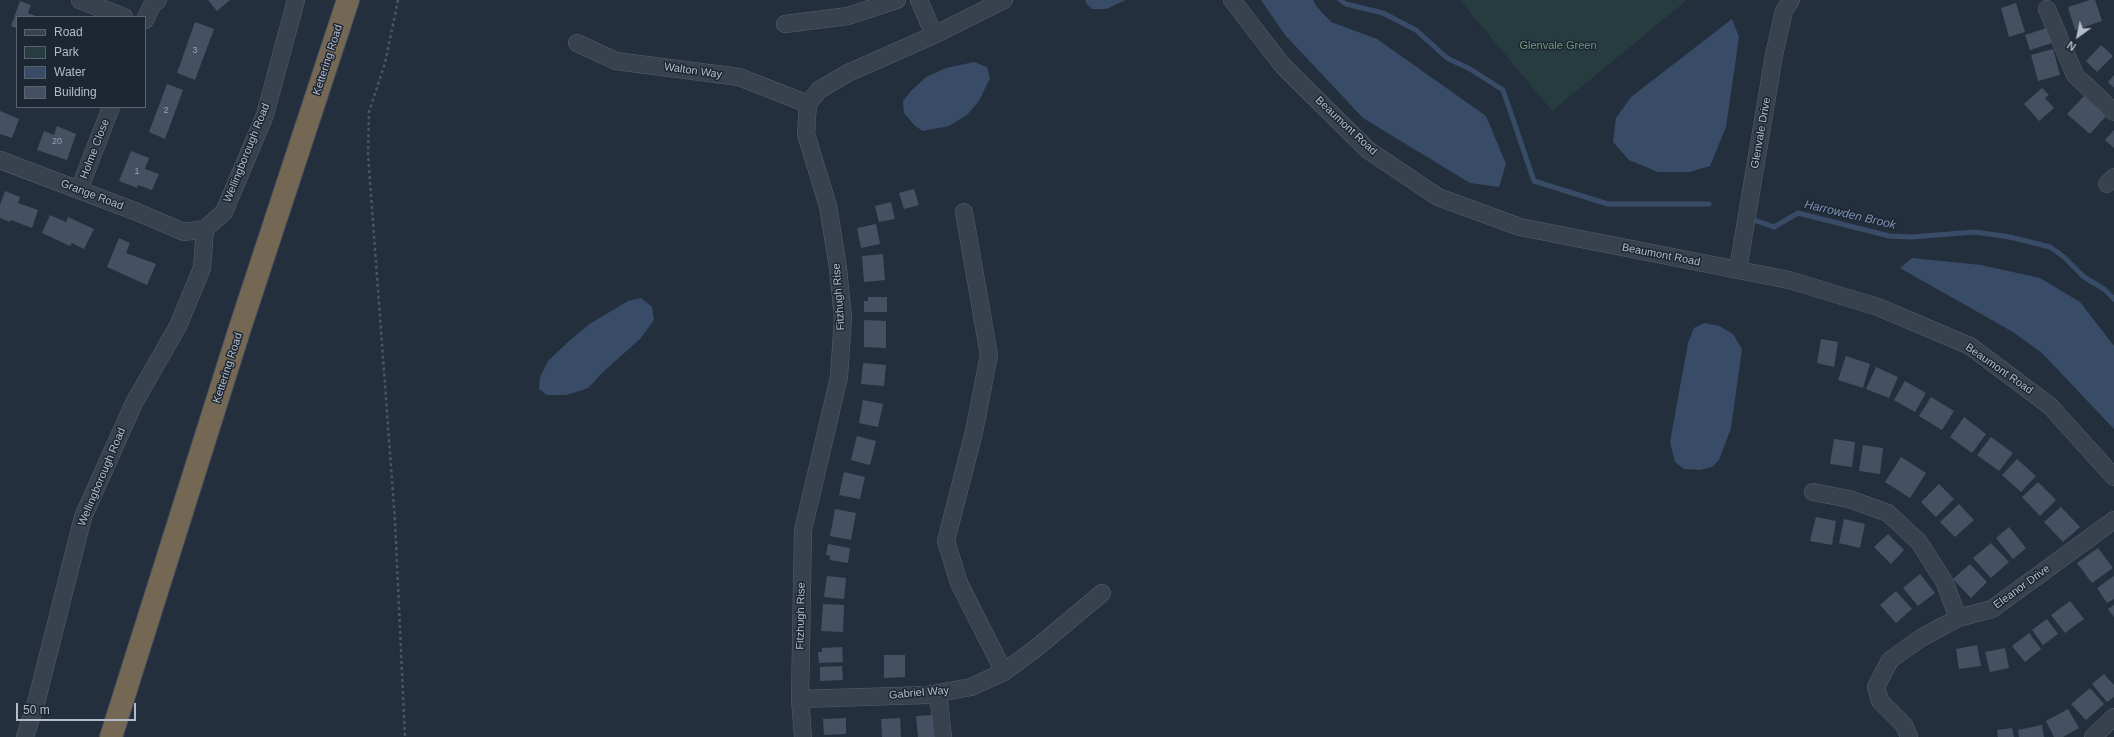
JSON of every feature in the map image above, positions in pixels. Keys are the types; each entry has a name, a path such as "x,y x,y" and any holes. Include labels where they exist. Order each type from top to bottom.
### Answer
{"highway":[{"name":"Kettering Road","path":"111,737 231,358 348,0"}],"street":[{"path":"80,0 121,16"},
{"name":"Wellingborough Road","path":"25,737 37,699 83,517 134,402 178,326 202,268 205,229 224,212 264,115 296,0"},
{"path":"784,24 848,16 897,0"},
{"path":"919,0 934,35"},
{"path":"808,104 819,90 848,73 934,35 1004,0"},
{"name":"Beaumont Road","path":"1232,0 1283,66 1368,150 1438,197 1520,227 1789,280 1878,307 1970,346 2050,406 2114,477"},
{"name":"Glenvale Drive","path":"1738,269 1774,55 1784,11 1791,0"},
{"path":"2047,9 2075,75 2114,112"},
{"name":"Walton Way","path":"577,43 616,61 739,77 808,104"},
{"name":"Fitzhugh Rise","path":"803,737 800,699 803,530 839,376 843,318 838,268 828,206 806,134 808,104"},
{"name":"Holme Close","path":"79,190 111,108"},
{"name":"Grange Road","path":"0,160 184,232 205,229"},
{"path":"964,212 989,355 974,432 946,541 959,583 1004,672"},
{"path":"1813,492 1850,499 1888,513 1919,542 1945,583 1958,618"},
{"name":"Eleanor Drive","path":"1909,737 1904,725 1880,701 1876,687 1890,660 1921,638 1958,618 1992,609 2114,520"},
{"name":"Gabriel Way","path":"800,699 927,695 971,687 1004,672 1035,650 1102,593"},
{"path":"938,693 943,737"},
{"path":"2093,737 2114,717"}],"path":[{"path":"398,0 385,62 369,112 368,154 395,521 405,737"}],"green space":[{"name":"Glenvale Green","path":"1460,0 1687,0 1552,111"}],"water":[{"path":"1085,0 1126,0 1106,9 1092,9"},
{"path":"1261,0 1313,0 1317,7 1331,22 1377,39 1486,116 1506,164 1499,187 1470,183 1363,118 1285,35"},
{"path":"1732,19 1739,37 1726,127 1710,166 1690,172 1658,172 1629,160 1613,142 1616,118 1631,97"},
{"path":"974,62 987,67 990,78 979,101 967,115 949,126 923,131 915,126 904,113 903,101 911,91 926,77 946,68"},
{"path":"1912,258 1981,265 2040,278 2080,302 2114,346 2114,429 2042,353 2013,332 1900,268"},
{"path":"641,298 652,307 654,320 640,339 604,371 588,388 567,395 547,395 539,389 540,377 548,361 567,343 588,325 628,301"},
{"path":"1704,323 1719,326 1733,334 1742,349 1731,428 1719,460 1712,467 1700,470 1684,469 1675,462 1670,442 1688,343 1694,328"}],"building":[{"path":"208,0 230,0 217,11"},
{"path":"2090,0 2095,0 2102,21 2075,30 2068,7"},
{"path":"20,1 31,5 28,13 36,16 16,16 16,28 11,26"},
{"path":"2016,3 2025,32 2009,37 2001,8"},
{"path":"195,22 214,29 195,80 177,73"},
{"path":"2047,28 2052,43 2030,50 2025,35"},
{"path":"2101,45 2113,56 2097,72 2086,61"},
{"path":"2053,49 2060,75 2038,81 2031,55"},
{"path":"2114,75 2114,88 2108,82"},
{"path":"167,84 183,90 165,139 149,132"},
{"path":"2042,88 2049,95 2045,98 2054,108 2039,121 2024,104"},
{"path":"2084,96 2106,116 2090,134 2067,114"},
{"path":"0,111 19,119 12,138 0,134"},
{"path":"57,126 76,134 67,160 37,150 44,131 54,135"},
{"path":"2114,130 2114,148 2105,140"},
{"path":"131,151 149,158 145,169 159,174 152,190 138,185 137,188 119,181"},
{"path":"914,189 919,205 904,209 899,193"},
{"path":"5,191 20,197 18,203 38,210 32,228 11,220 10,222 0,218 0,205"},
{"path":"891,202 895,219 879,222 875,206"},
{"path":"50,215 66,222 68,217 94,229 84,249 72,243 70,246 42,233"},
{"path":"876,224 880,244 861,248 857,228"},
{"path":"119,238 130,243 126,253 156,264 147,285 107,267"},
{"path":"883,254 885,280 864,282 862,256"},
{"path":"868,297 887,297 887,312 864,312 864,301 868,301"},
{"path":"864,320 886,321 886,348 864,347"},
{"path":"1821,339 1838,342 1834,367 1817,363"},
{"path":"1846,356 1870,364 1863,388 1838,380"},
{"path":"863,363 886,365 884,386 861,384"},
{"path":"1876,367 1898,377 1889,398 1866,389"},
{"path":"1905,381 1926,393 1915,412 1894,400"},
{"path":"1931,397 1954,411 1942,430 1919,416"},
{"path":"863,400 883,404 878,427 859,423"},
{"path":"1964,417 1986,434 1972,453 1950,437"},
{"path":"857,436 876,441 870,465 851,460"},
{"path":"1991,437 2013,453 1999,471 1977,455"},
{"path":"1834,439 1855,442 1852,467 1830,464"},
{"path":"1863,445 1883,448 1880,474 1859,471"},
{"path":"1901,457 1926,473 1910,498 1885,482"},
{"path":"2017,459 2036,476 2021,492 2002,475"},
{"path":"844,472 865,477 860,499 839,495"},
{"path":"2038,482 2056,500 2040,516 2022,497"},
{"path":"1939,484 1954,499 1936,517 1921,502"},
{"path":"1959,504 1974,520 1955,537 1940,522"},
{"path":"2061,507 2080,527 2063,542 2044,522"},
{"path":"835,509 856,513 851,540 830,536"},
{"path":"1816,517 1836,521 1832,545 1810,541"},
{"path":"1844,519 1865,524 1860,548 1839,543"},
{"path":"2009,527 2026,548 2013,559 1996,538"},
{"path":"1888,534 1904,550 1891,564 1874,547"},
{"path":"1991,543 2009,562 1991,578 1973,558"},
{"path":"828,544 850,548 848,563 830,560 830,556 826,555"},
{"path":"2098,548 2113,568 2092,583 2077,563"},
{"path":"1970,564 1987,582 1971,598 1953,579"},
{"path":"1920,574 1935,593 1918,606 1903,588"},
{"path":"827,576 846,578 844,599 824,597"},
{"path":"2114,576 2114,599 2107,603 2097,588"},
{"path":"1896,591 1912,609 1896,623 1880,605"},
{"path":"2070,601 2084,619 2065,633 2051,615"},
{"path":"823,604 844,605 843,632 821,631"},
{"path":"2114,605 2114,617 2108,609"},
{"path":"2047,619 2058,634 2043,645 2032,630"},
{"path":"2029,633 2041,649 2025,662 2012,646"},
{"path":"1977,645 1981,666 1959,669 1956,649"},
{"path":"842,647 843,662 819,663 818,652 822,652 822,648"},
{"path":"2005,648 2009,668 1990,672 1985,652"},
{"path":"884,655 905,655 905,677 884,678"},
{"path":"842,666 843,680 820,681 820,667"},
{"path":"2104,674 2114,685 2114,697 2107,702 2092,684"},
{"path":"2090,688 2104,704 2086,720 2071,704"},
{"path":"2068,709 2079,728 2063,737 2054,737 2046,721"},
{"path":"932,715 934,737 918,737 916,716"},
{"path":"846,718 846,734 824,735 823,719"},
{"path":"900,718 901,737 882,737 881,719"},
{"path":"2042,725 2044,737 2019,737 2018,730"},
{"path":"2012,728 2014,737 1998,737 1997,730"}],"waterway":[{"name":"Harrowden Brook","path":"1340,0 1346,4 1383,13 1416,30 1447,58 1470,69 1503,90 1534,181 1608,204 1709,204"},
{"name":"Harrowden Brook","path":"1757,221 1774,227 1798,213 1889,236 1911,237 1975,232 2010,237 2050,247 2064,257 2084,277 2104,289 2114,299"}]}
